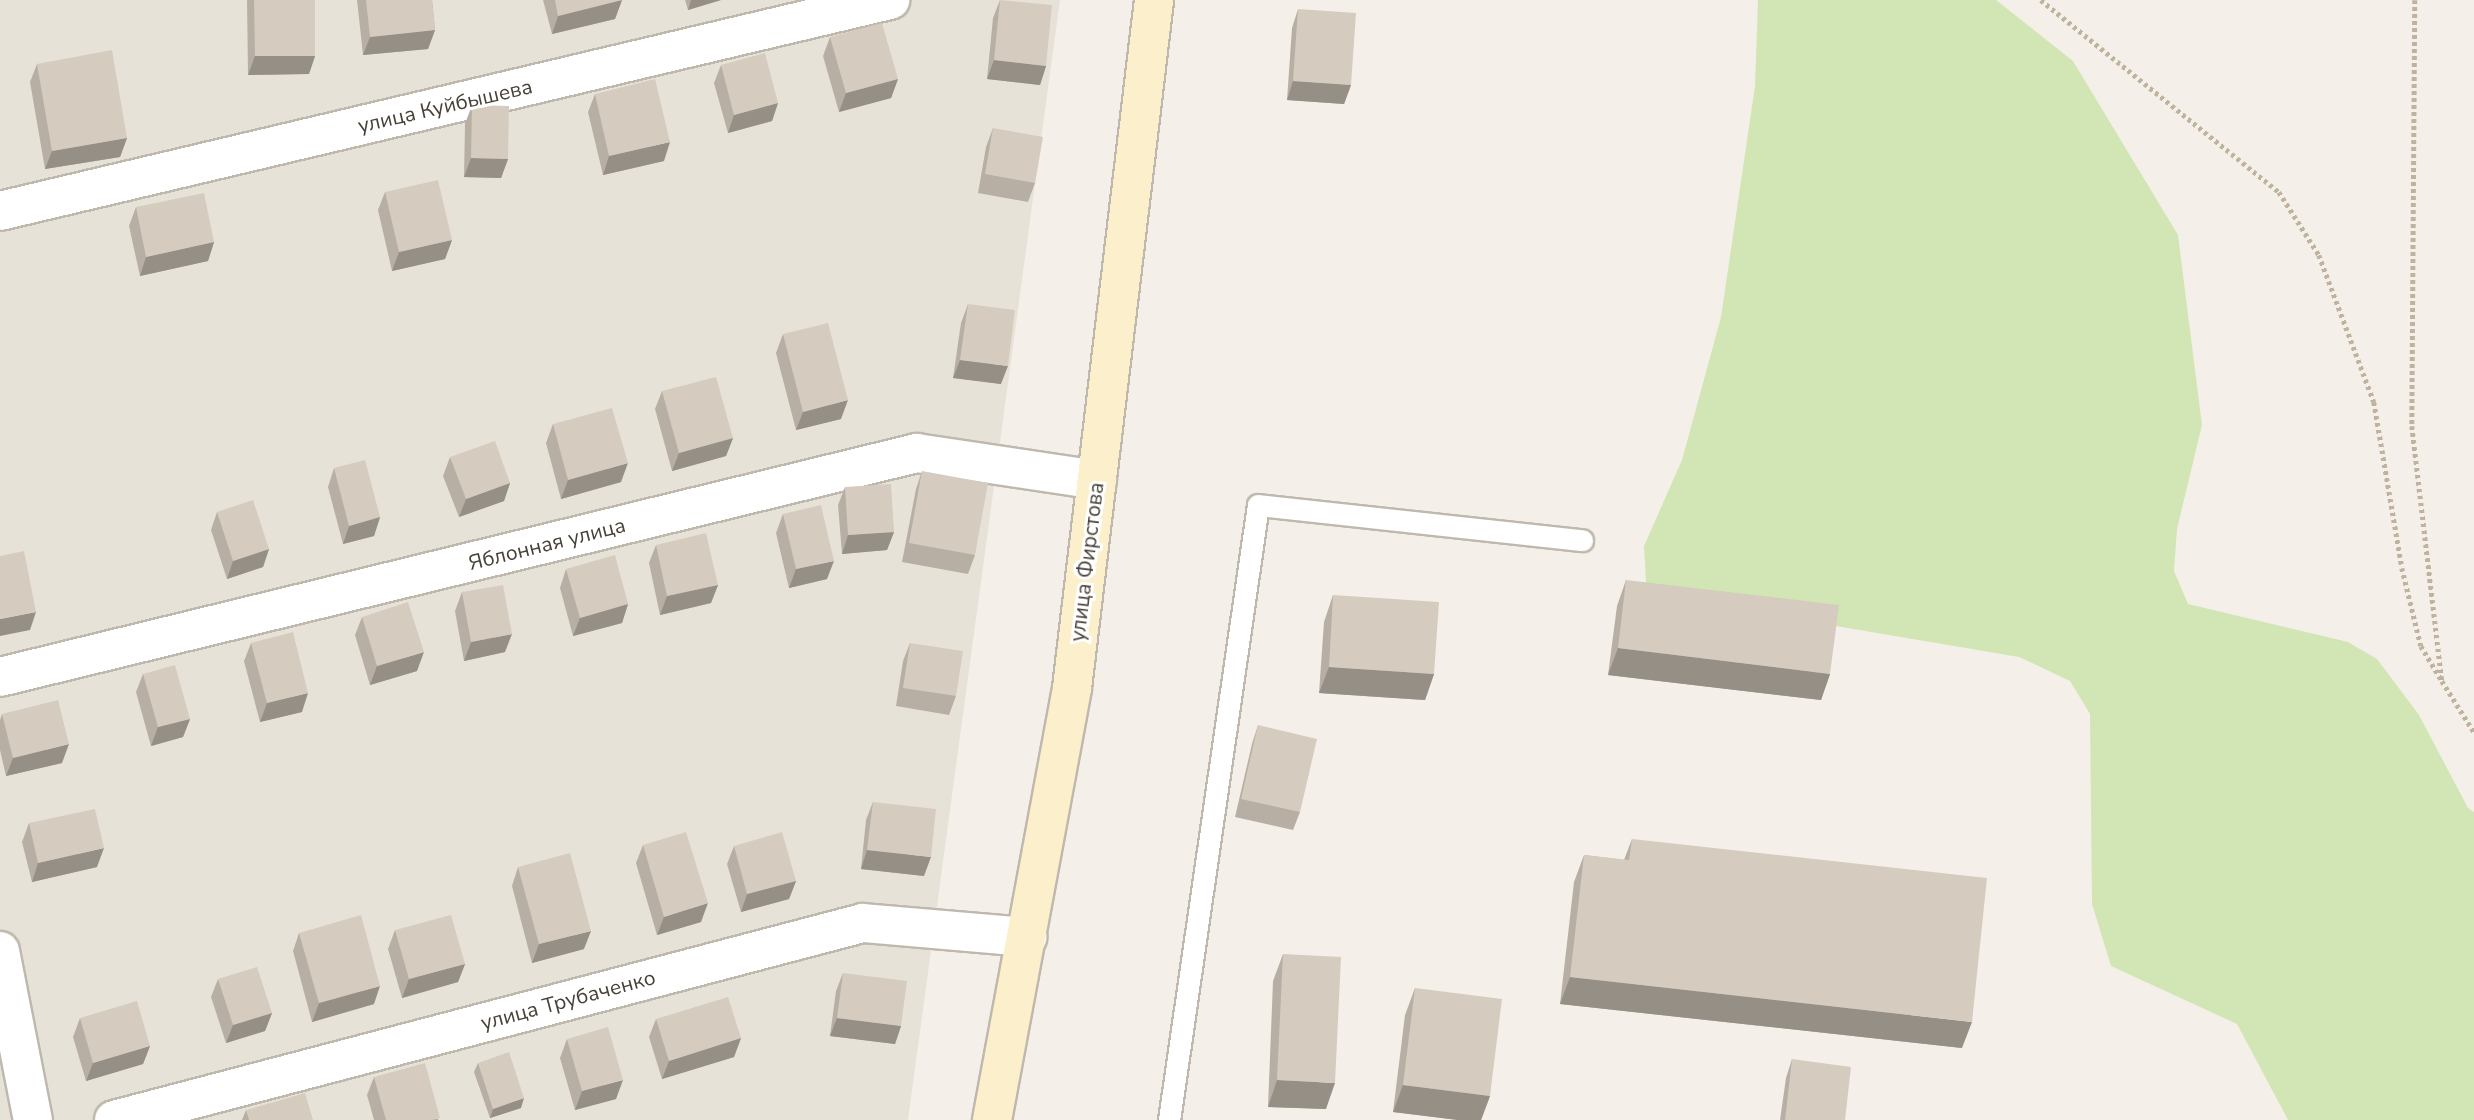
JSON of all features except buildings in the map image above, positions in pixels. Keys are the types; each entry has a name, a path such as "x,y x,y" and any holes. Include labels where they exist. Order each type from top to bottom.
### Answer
{"main road":[{"name":"улица Фирстова","path":"992,1120 1072,688 1154,0"}],"street":[{"name":"улица Куйбышева","path":"0,211 890,0"},
{"name":"Яблонная улица","path":"0,677 917,453 1097,481"},
{"name":"улица Трубаченко","path":"114,1120 863,923 1027,937"},
{"path":"0,951 33,1120"}],"lane":[{"path":"1168,1120 1258,505 1582,540"}],"path":[{"path":"2041,0 2279,192 2319,256 2374,402 2402,568 2421,646 2474,732"},
{"path":"2415,0 2412,426 2442,681"}],"shaded area":[{"path":"0,0 1060,0 908,1120 0,1120"}],"green space":[{"path":"1758,0 1996,0 2073,61 2178,235 2202,425 2177,529 2174,571 2188,604 2348,642 2377,659 2419,715 2468,808 2474,812 2474,1120 2288,1120 2237,1024 2111,966 2092,904 2090,714 2070,681 2019,657 1658,596 1646,582 1644,546 1682,460 1721,317 1755,86"}]}
